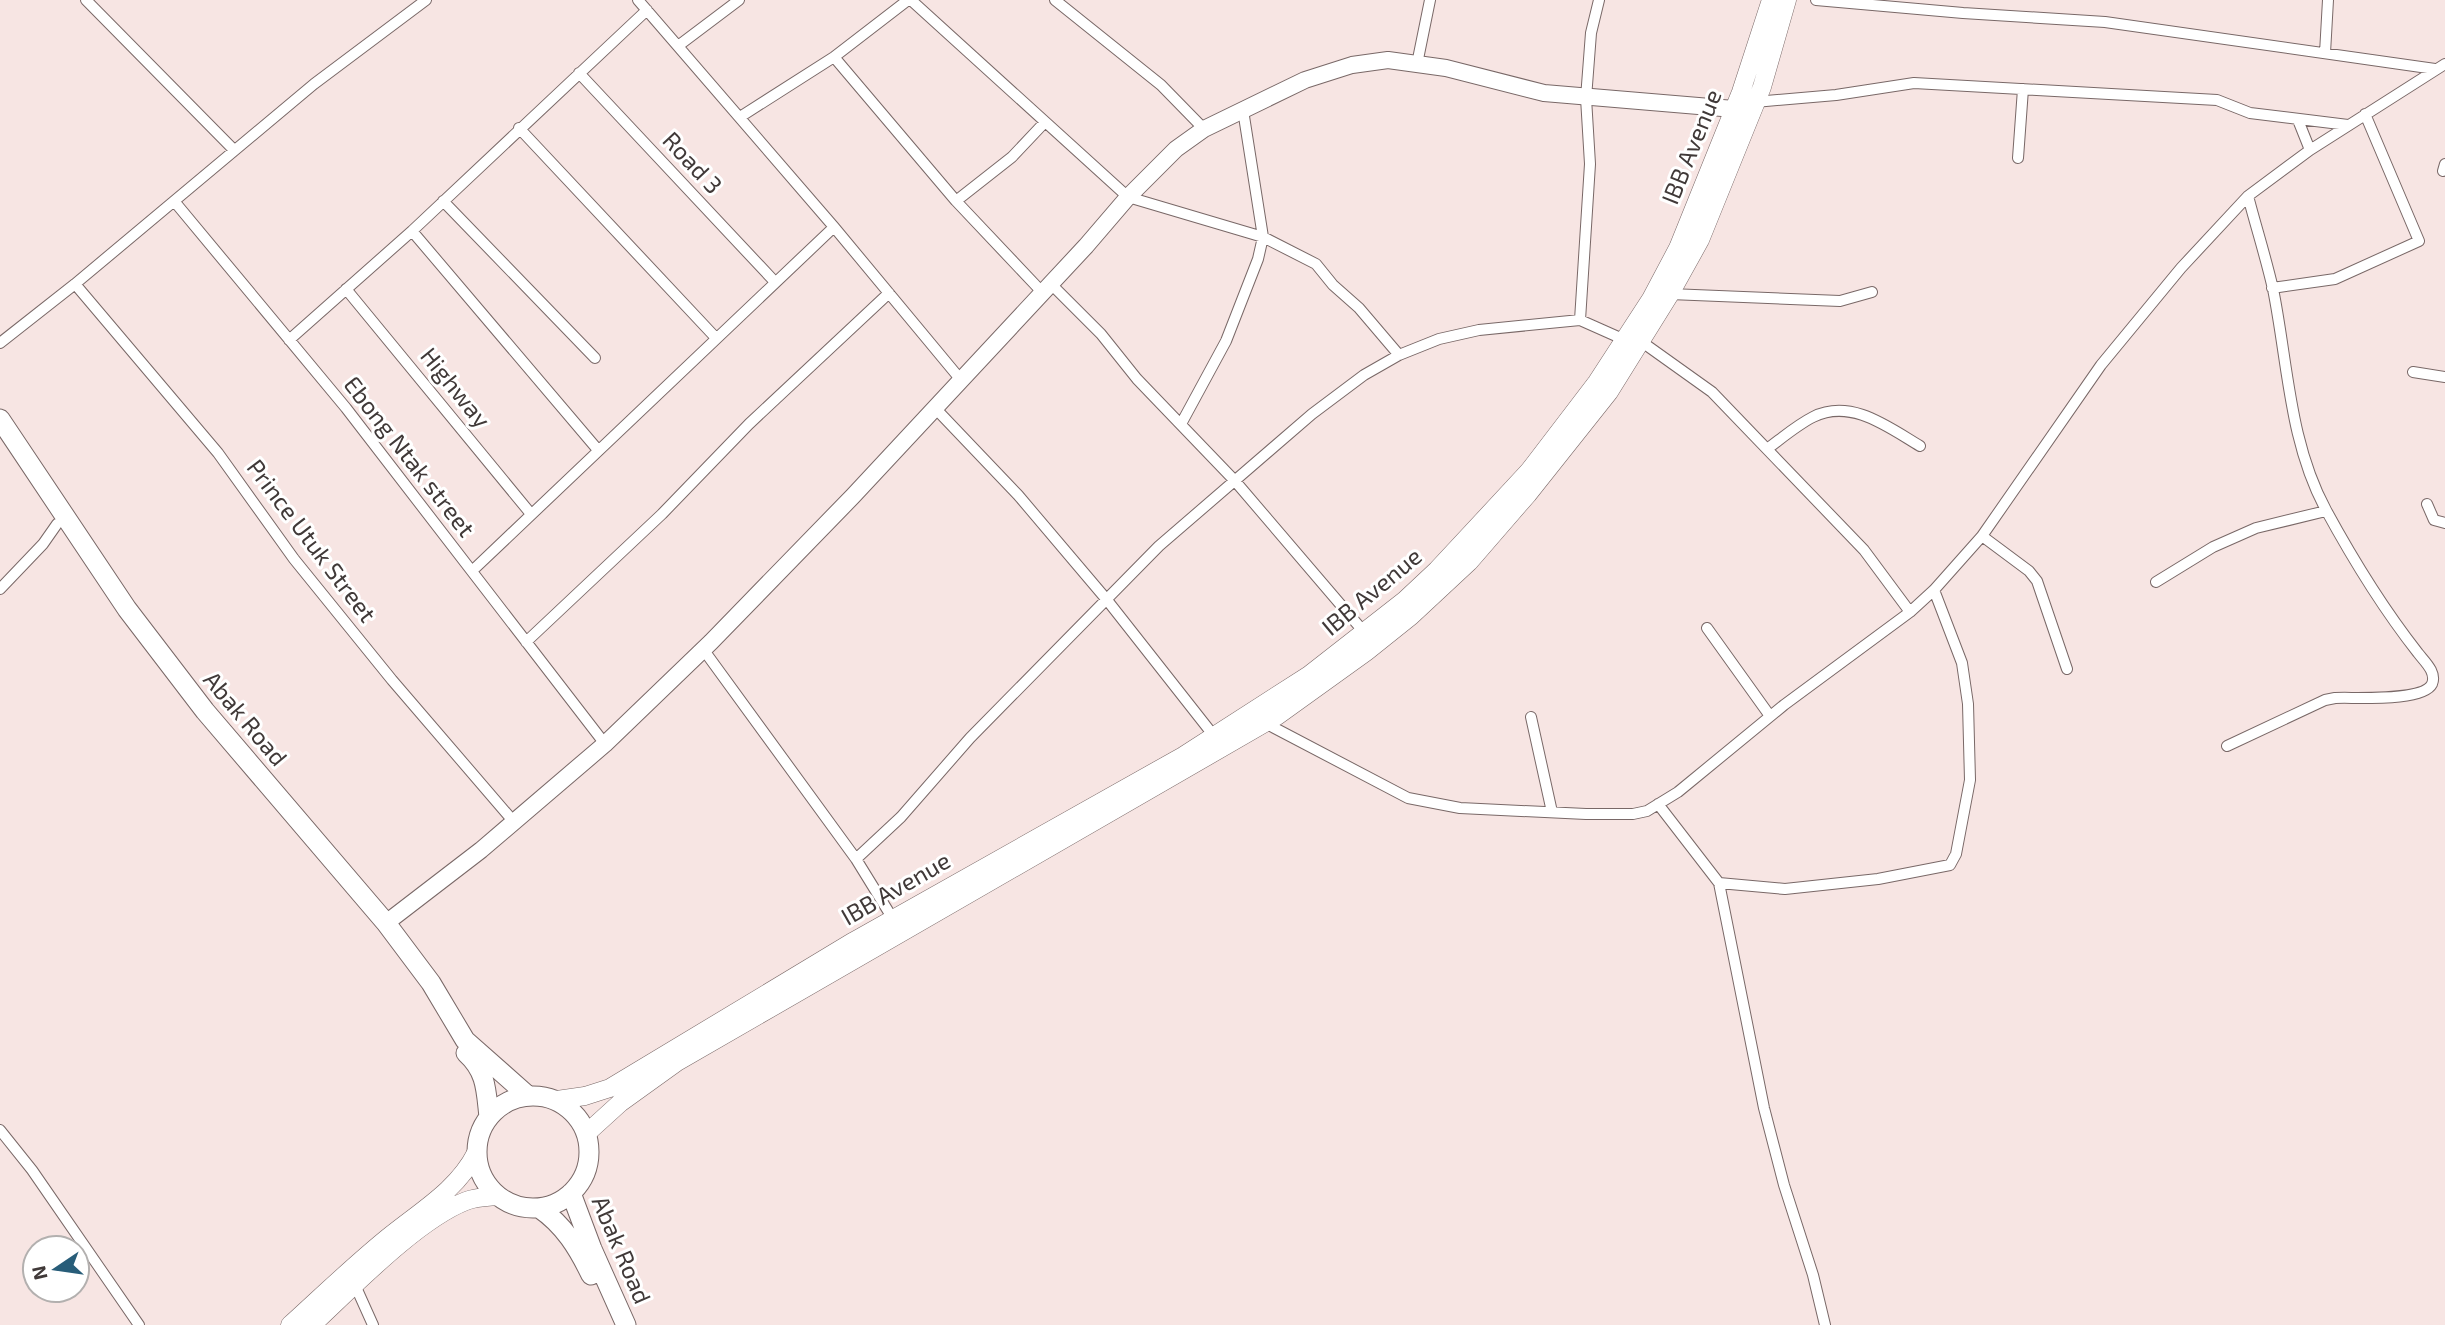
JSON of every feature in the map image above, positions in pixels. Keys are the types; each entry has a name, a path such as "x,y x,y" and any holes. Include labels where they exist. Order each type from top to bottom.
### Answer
{"highway":[{"name":"Abak Road","path":"0,419 127,609 161,654 205,711 386,923 432,983 461,1042"},
{"name":"Abak Road","path":"0,441 163,675 401,959 461,1042"},
{"path":"461,1042 526,1094 557,1100 576,1114 587,1133 589,1156 584,1176 571,1193 556,1203 539,1208 524,1208 498,1196 482,1177 476,1153 489,1117 510,1101 526,1094"},
{"path":"461,1042 478,1064 484,1080 489,1117"},
{"name":"Abak Road","path":"571,1193 592,1249 626,1325"},
{"name":"Abak Road","path":"539,1208 555,1219 581,1255 614,1325"}],"main road":[{"name":"IBB Avenue","path":"557,1100 610,1088 764,993 1183,756 1309,675 1437,570 1530,471 1597,382 1633,341 1678,248 1734,109 1771,0"},
{"path":"587,1133 620,1103 677,1062 1265,723 1343,671 1411,616 1469,562 1528,495 1609,392 1633,341 1670,294 1699,240 1755,102 1787,0"},
{"path":"290,1325 372,1261 453,1185 469,1168 476,1153"},
{"path":"312,1325 355,1285 372,1261 447,1211 467,1201 498,1196"}],"street":[{"path":"86,0 234,150"},
{"path":"0,343 75,284 314,84 426,0"},
{"path":"638,0 834,227 961,380"},
{"path":"678,46 738,0"},
{"path":"740,117 834,57 910,0 1128,197 1263,237 1316,264 1333,285 1359,308 1399,355"},
{"path":"1055,0 1161,85 1204,129"},
{"path":"1417,64 1430,0"},
{"path":"1580,320 1590,164 1586,98 1591,33 1599,0"},
{"path":"1816,0 2105,22 2440,66"},
{"path":"2325,53 2328,0"},
{"path":"289,340 412,231 647,10"},
{"path":"834,57 956,201 1046,288 1101,334 1137,379 1235,481 1364,632"},
{"path":"386,923 514,822 604,744 704,649 853,496 1128,197 1166,158 1204,129 1305,80 1352,65 1388,60 1446,68 1544,93 1734,109"},
{"path":"1265,723 1408,798 1460,808 1633,814 1647,811 1678,792 1770,716 1910,612 1934,590 1982,536 2101,365 2181,268 2248,196 2310,150 2440,66"},
{"name":"Road 3","path":"579,73 775,282"},
{"path":"1755,102 1836,95 1914,83 2217,100 2250,113 2348,125"},
{"path":"2018,158 2023,89"},
{"path":"1181,424 1226,341 1258,259 1263,237 1243,110"},
{"path":"2273,288 2335,279 2419,241 2365,114"},
{"path":"2298,120 2310,150"},
{"path":"956,201 1012,156 1045,122"},
{"path":"519,128 716,338"},
{"path":"2227,746 2325,700 2420,694 2430,688 2433,681 2432,671 2399,628 2326,511 2309,476 2297,432 2273,288 2248,196"},
{"name":"Ebong Ntak street","path":"174,201 346,408 604,744"},
{"path":"443,201 594,358"},
{"path":"472,572 834,227"},
{"path":"412,231 598,450"},
{"name":"Prince Utuk Street","path":"75,284 218,453 294,559 514,822"},
{"name":"Highway","path":"346,289 531,514"},
{"path":"1670,294 1840,301 1872,292"},
{"path":"526,642 662,514 749,424 889,293"},
{"path":"856,859 901,817 970,738 1159,546 1312,414 1364,375 1399,355 1439,340 1479,330 1580,320 1633,341 1712,392 1864,550 1910,612"},
{"path":"2413,372 2445,377"},
{"path":"935,408 1018,495 1107,600 1214,736"},
{"path":"1767,449 1813,417 1827,412 1849,411 1871,417 1920,446"},
{"path":"2427,504 2434,520 2445,523"},
{"path":"2156,582 2213,547 2256,528 2326,511"},
{"path":"0,589 43,544 57,524"},
{"path":"1982,536 2029,571 2036,581 2067,670"},
{"path":"1719,883 1785,890 1951,865 1956,854 1970,780 1968,704 1962,663 1934,590"},
{"path":"1707,628 1770,716"},
{"path":"704,649 856,859 893,919"},
{"path":"1531,717 1552,812"},
{"path":"1658,804 1719,883 1764,1108 1825,1325"},
{"path":"0,1130 32,1170 139,1325"},
{"path":"355,1285 373,1325"}]}
